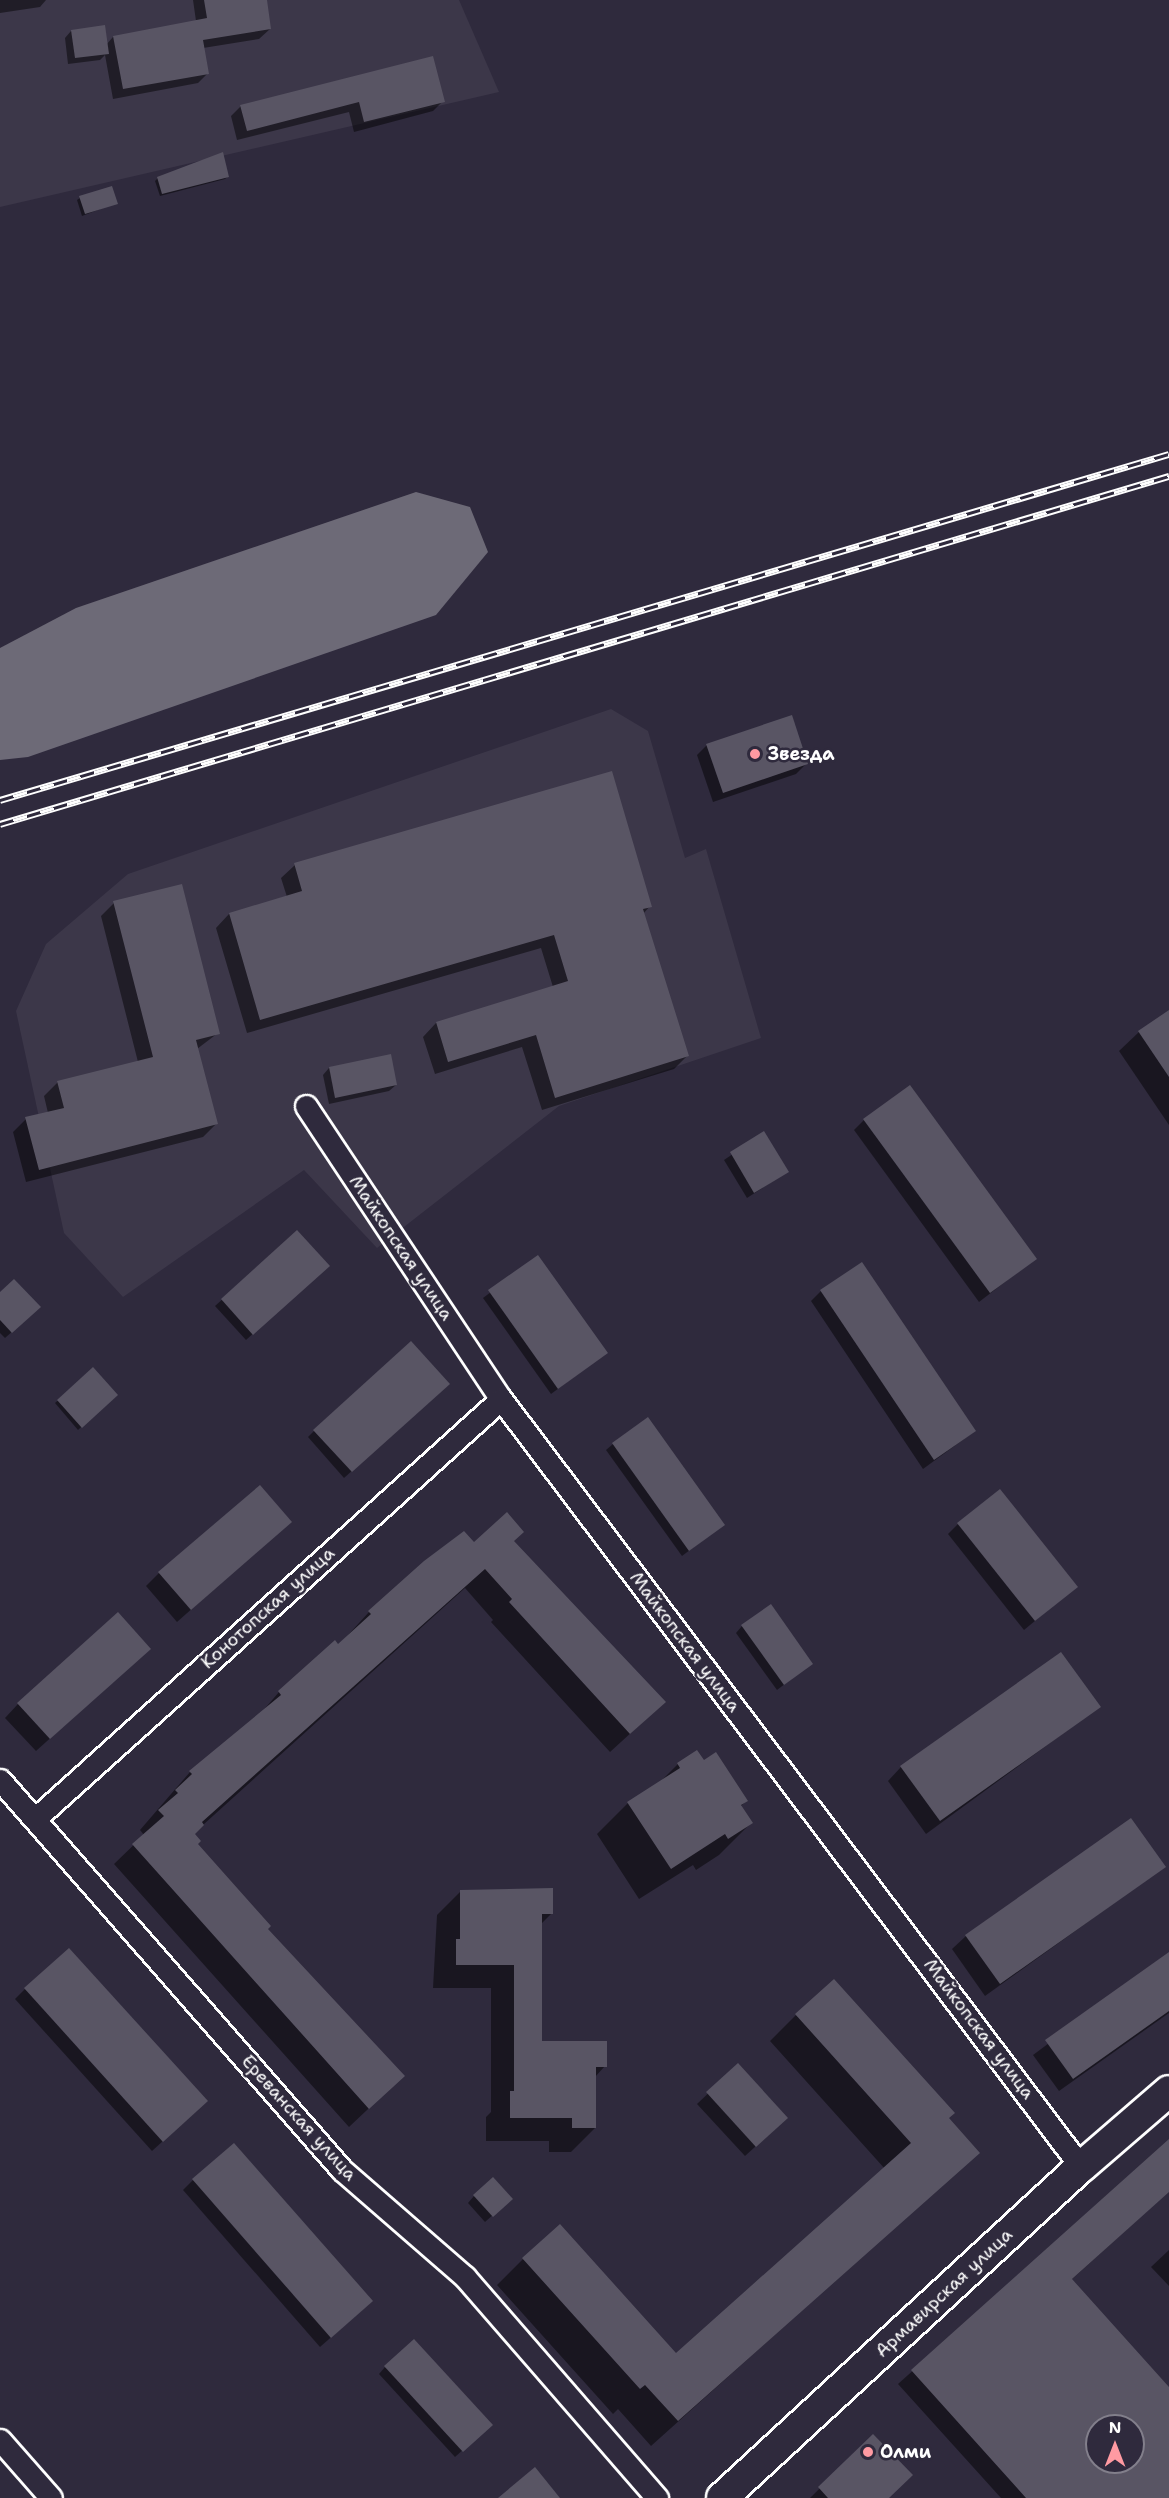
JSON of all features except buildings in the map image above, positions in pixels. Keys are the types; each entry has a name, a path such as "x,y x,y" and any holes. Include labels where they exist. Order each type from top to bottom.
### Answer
{"main road":[{"name":"Армавирская улица","path":"722,2498 1081,2167 1169,2091"}],"street":[{"name":"Майкопская улица","path":"306,1106 501,1399 1081,2167"},
{"name":"Конотопская улица","path":"36,1818 501,1399"},
{"name":"Ереванская улица","path":"0,1780 36,1818 342,2170 465,2277 657,2498"},
{"path":"0,2440 51,2498"}],"shaded area":[{"path":"0,0 459,0 499,92 0,207"},
{"path":"416,492 470,507 488,552 436,615 28,757 0,760 0,648 76,608"},
{"path":"611,709 648,731 685,858 706,849 761,1038 559,1106 377,1248 304,1170 123,1297 64,1233 16,1011 46,944 128,874"}],"railway":[{"path":"0,800 1169,454"},
{"path":"0,824 1169,476"}],"place":[{"name":"Звезда","path":"755,754"},
{"name":"Олми","path":"868,2452"}]}
